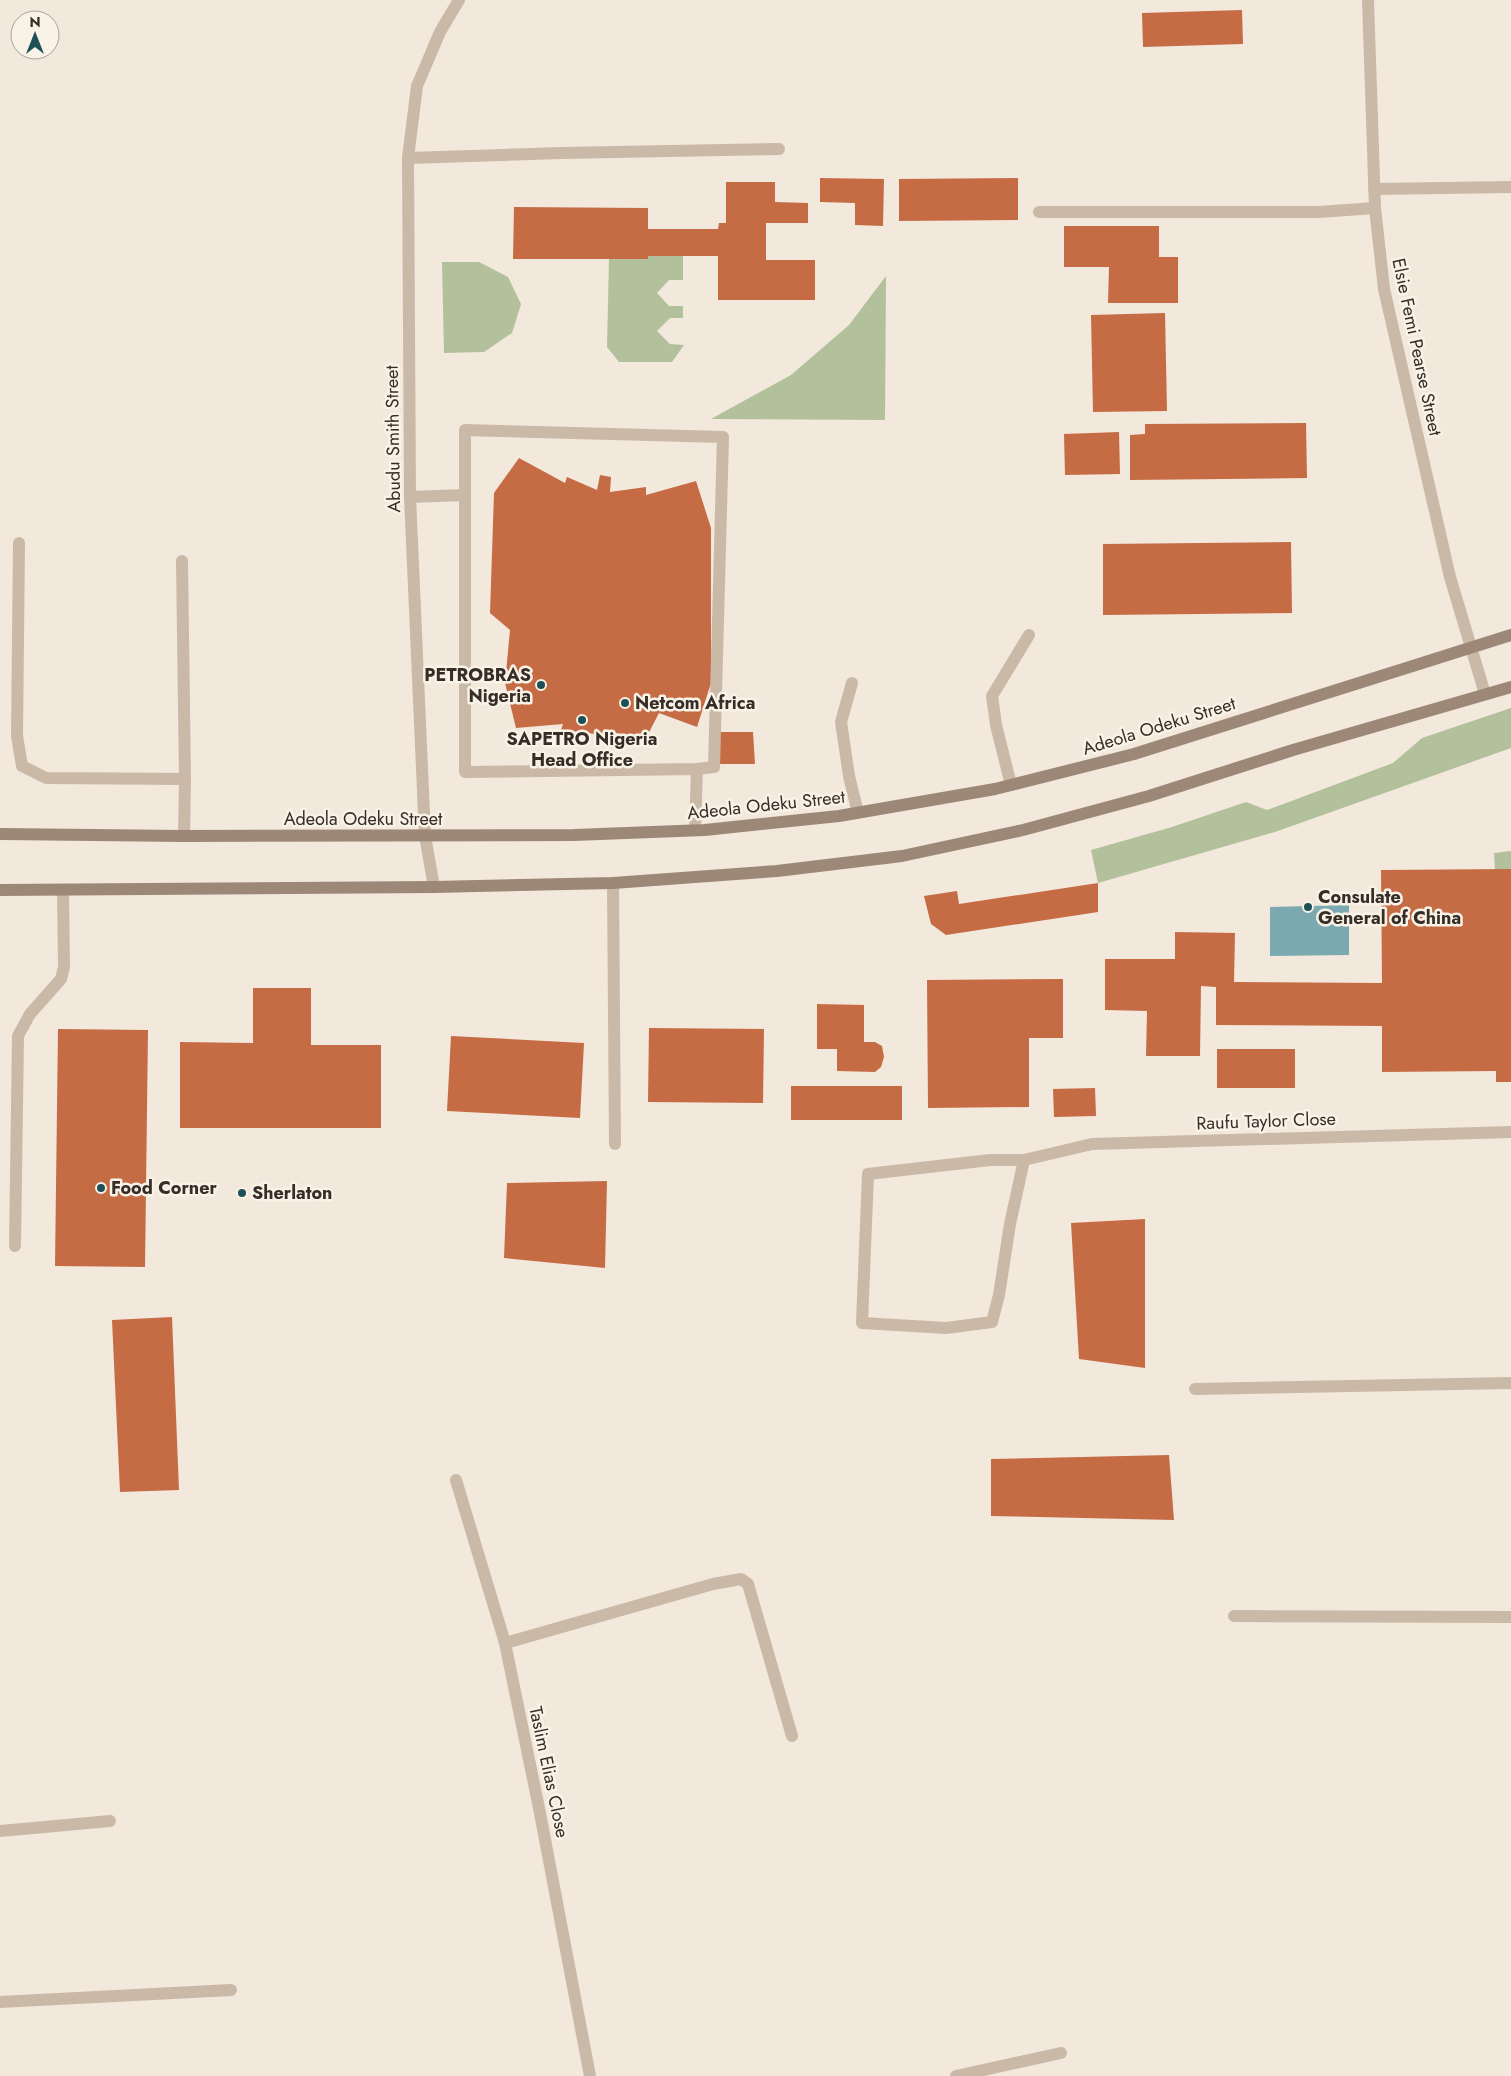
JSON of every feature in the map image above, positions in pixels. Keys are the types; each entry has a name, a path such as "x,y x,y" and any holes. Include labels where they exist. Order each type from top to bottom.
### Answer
{"main road":[{"name":"Adeola Odeku Street","path":"0,834 184,836 574,835 695,830 858,813 1011,785 1134,754 1471,646 1511,635"},
{"path":"0,890 434,888 613,883 777,871 902,856 1024,830 1149,796 1293,750 1511,687"}],"street":[{"name":"Abudu Smith Street","path":"434,888 425,836 410,497 408,158 417,86 440,32 459,0"},
{"name":"Elsie Femi Pearse Street","path":"1368,0 1375,208 1384,289 1450,577 1485,694"},
{"path":"408,158 780,149"},
{"path":"1374,189 1511,187"},
{"path":"1039,212 1319,212 1375,208"},
{"path":"465,430 723,437 714,767 697,769 465,772 465,430"},
{"path":"410,497 465,495"},
{"path":"20,543 17,736 22,766 46,778 185,778"},
{"path":"182,561 184,836"},
{"path":"1011,785 996,725 992,696 1029,635"},
{"path":"852,684 842,722 849,776 858,813"},
{"path":"695,830 697,769"},
{"path":"613,883 615,1144"},
{"path":"15,1246 18,1036 30,1014 61,979 64,967 63,890"},
{"name":"Raufu Taylor Close","path":"1024,1160 1010,1224 999,1295 992,1322 946,1328 862,1323 868,1174 990,1160 1024,1160 1092,1144 1511,1132"},
{"path":"1194,1389 1511,1383"},
{"name":"Taslim Elias Close","path":"456,1480 505,1642 540,1808 590,2076"},
{"path":"505,1642 713,1584 741,1579 748,1584 792,1736"},
{"path":"1234,1616 1511,1617"},
{"path":"0,1830 110,1821"},
{"path":"0,2002 231,1990"},
{"path":"956,2076 1061,2053"}],"green space":[{"path":"648,256 683,256 683,280 669,280 657,293 669,306 683,306 683,318 670,318 657,331 670,344 684,345 672,362 619,362 607,347 609,259 648,259"},
{"path":"442,262 479,262 508,277 521,304 512,333 484,352 444,353"},
{"path":"886,276 885,420 711,419 791,375 849,325"},
{"path":"1511,708 1511,748 1275,832 1098,883 1091,850 1172,827 1246,802 1267,810 1393,763 1422,738"},
{"path":"1511,851 1511,869 1495,870 1494,853"}],"water":[{"path":"1349,905 1349,955 1270,956 1270,907"}],"building":[{"path":"1242,10 1243,44 1143,47 1142,13"},
{"path":"820,178 884,179 883,226 855,225 855,203 820,202"},
{"path":"1018,178 1018,220 899,221 899,179"},
{"path":"726,182 775,182 775,202 808,203 808,223 766,223 766,260 815,260 815,300 718,300 718,256 648,256 648,259 513,259 514,207 648,208 648,229 718,229 719,223 726,223"},
{"path":"1064,226 1159,226 1159,257 1178,257 1178,303 1108,303 1109,267 1064,267"},
{"path":"1165,313 1167,411 1093,412 1091,315"},
{"path":"1306,423 1307,478 1130,480 1130,435 1145,434 1145,424"},
{"path":"1119,432 1120,474 1065,475 1064,434"},
{"path":"519,458 565,483 567,477 597,490 600,475 611,477 610,492 646,487 646,495 696,481 711,528 711,683 697,727 659,713 644,742 604,729 604,735 561,730 563,724 516,728 505,683 510,630 490,613 494,493"},
{"path":"1291,542 1292,613 1103,615 1103,544"},
{"path":"717,732 753,732 755,764 717,764"},
{"path":"1511,869 1511,1082 1496,1082 1496,1071 1382,1072 1382,1026 1216,1025 1216,987 1201,986 1200,1056 1146,1056 1147,1011 1105,1010 1105,959 1175,959 1175,932 1235,933 1234,982 1382,983 1381,870"},
{"path":"1098,883 1098,912 946,935 931,924 924,896 957,891 959,904"},
{"path":"1063,979 1063,1038 1029,1038 1029,1107 928,1108 927,980"},
{"path":"253,988 311,988 311,1045 381,1045 381,1128 180,1128 180,1042 253,1043"},
{"path":"817,1004 864,1005 864,1042 875,1042 882,1046 884,1057 881,1067 875,1072 837,1071 837,1049 817,1049"},
{"path":"649,1028 764,1029 763,1103 648,1102"},
{"name":"Food Corner","path":"58,1029 148,1030 145,1267 55,1266"},
{"path":"451,1036 584,1043 580,1118 447,1111"},
{"path":"1217,1049 1295,1049 1295,1088 1217,1088"},
{"path":"791,1086 902,1086 902,1120 791,1120"},
{"path":"1095,1088 1096,1116 1054,1117 1053,1089"},
{"path":"607,1181 605,1268 504,1258 507,1183"},
{"path":"1145,1219 1145,1368 1079,1359 1071,1223"},
{"path":"172,1317 179,1490 120,1492 112,1320"},
{"path":"1169,1455 1174,1520 991,1516 991,1459"}],"place":[{"name":"PETROBRAS Nigeria","path":"541,685"},
{"name":"Netcom Africa","path":"625,703"},
{"name":"SAPETRO Nigeria Head Office","path":"582,720"},
{"name":"Consulate General of China","path":"1308,907"},
{"name":"Food Corner","path":"101,1188"},
{"name":"Sherlaton","path":"242,1193"}]}
